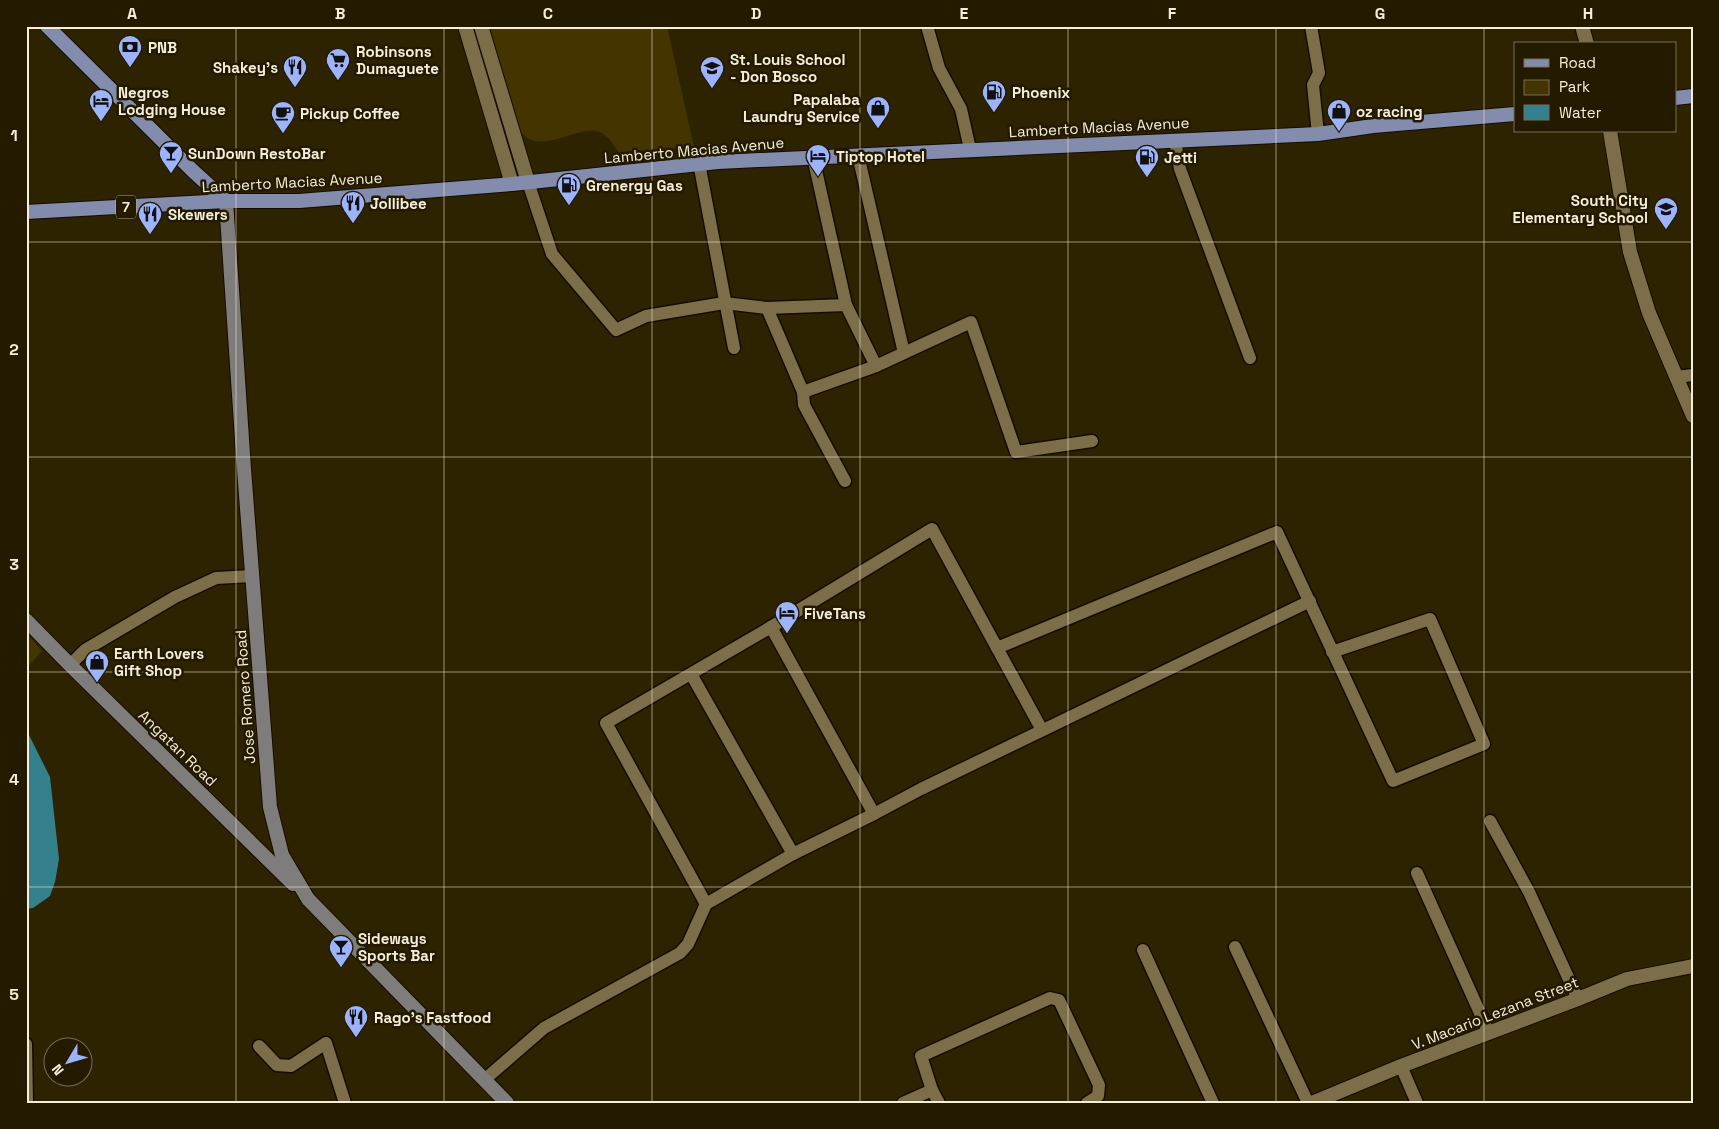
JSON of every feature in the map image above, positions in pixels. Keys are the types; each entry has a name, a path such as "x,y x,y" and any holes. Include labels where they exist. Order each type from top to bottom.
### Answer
{"main road":[{"path":"47,26 193,171 226,201"},
{"path":"1676,98 1693,96"},
{"name":"Lamberto Macias Avenue","path":"26,212 226,201 299,201 512,184 699,163 1318,134 1373,126 1514,114"},
{"name":"Jose Romero Road","path":"226,201 270,807 282,855 308,898 484,1080 501,1101"},
{"name":"Angatan Road","path":"26,620 308,898"}],"street":[{"path":"465,26 512,184"},
{"path":"481,26 528,182 552,254 616,330 646,316 724,303 767,308 846,305"},
{"path":"927,26 939,68 960,110 970,149"},
{"path":"1311,26 1319,73 1313,84 1318,134"},
{"path":"1582,26 1586,42"},
{"path":"1610,132 1630,252 1649,314 1693,416"},
{"path":"1175,140 1180,169 1250,358"},
{"path":"858,155 904,353"},
{"path":"813,157 846,305 876,366"},
{"path":"699,163 734,348"},
{"path":"767,308 803,392 804,405 845,481"},
{"path":"803,392 876,366 971,322 1016,452 1092,441"},
{"path":"1676,377 1693,375"},
{"path":"706,904 606,724 932,529 1042,730"},
{"path":"998,648 1277,532 1332,652 1393,781 1484,744 1430,619 1332,652"},
{"path":"70,665 85,650 175,597 216,578 252,576"},
{"path":"484,1080 544,1028 680,953 688,944 706,904 793,854 874,814 921,788 1310,601"},
{"path":"771,627 874,814"},
{"path":"690,674 793,854"},
{"path":"1490,821 1530,892 1578,999"},
{"path":"1417,873 1490,1033"},
{"path":"1235,947 1310,1103"},
{"path":"1143,950 1213,1103"},
{"name":"V. Macario Lezana Street","path":"1310,1103 1627,979 1693,966"},
{"path":"938,1103 921,1056 1050,998 1060,1000 1099,1085 1098,1096 1087,1103"},
{"path":"259,1046 277,1065 292,1066 326,1043 345,1103"},
{"path":"26,1044 27,1103"},
{"path":"1401,1066 1417,1103"},
{"path":"903,1103 932,1090"}],"green space":[{"path":"489,26 667,26 694,147 619,152 603,133 591,131 580,132 548,141 529,139 521,132"},
{"path":"26,633 42,651 26,669"}],"water":[{"path":"26,729 50,777 59,859 55,882 50,896 33,908 26,909"}],"place":[{"name":"PNB","path":"130,68"},
{"name":"Robinsons Dumaguete","path":"338,81"},
{"name":"Shakey's","path":"295,88"},
{"name":"St. Louis School - Don Bosco","path":"712,89"},
{"name":"Phoenix","path":"994,113"},
{"name":"Negros Lodging House","path":"101,122"},
{"name":"Papalaba Laundry Service","path":"878,129"},
{"name":"oz racing","path":"1339,132"},
{"name":"Pickup Coffee","path":"283,134"},
{"name":"SunDown RestoBar","path":"171,174"},
{"name":"Tiptop Hotel","path":"818,177"},
{"name":"Jetti","path":"1147,178"},
{"name":"Grenergy Gas","path":"569,206"},
{"name":"Jollibee","path":"353,224"},
{"name":"South City Elementary School","path":"1666,230"},
{"name":"Skewers","path":"150,235"},
{"name":"FiveTans","path":"787,634"},
{"name":"Earth Lovers Gift Shop","path":"97,683"},
{"name":"Sideways Sports Bar","path":"341,968"},
{"name":"Rago's Fastfood","path":"356,1038"}]}
